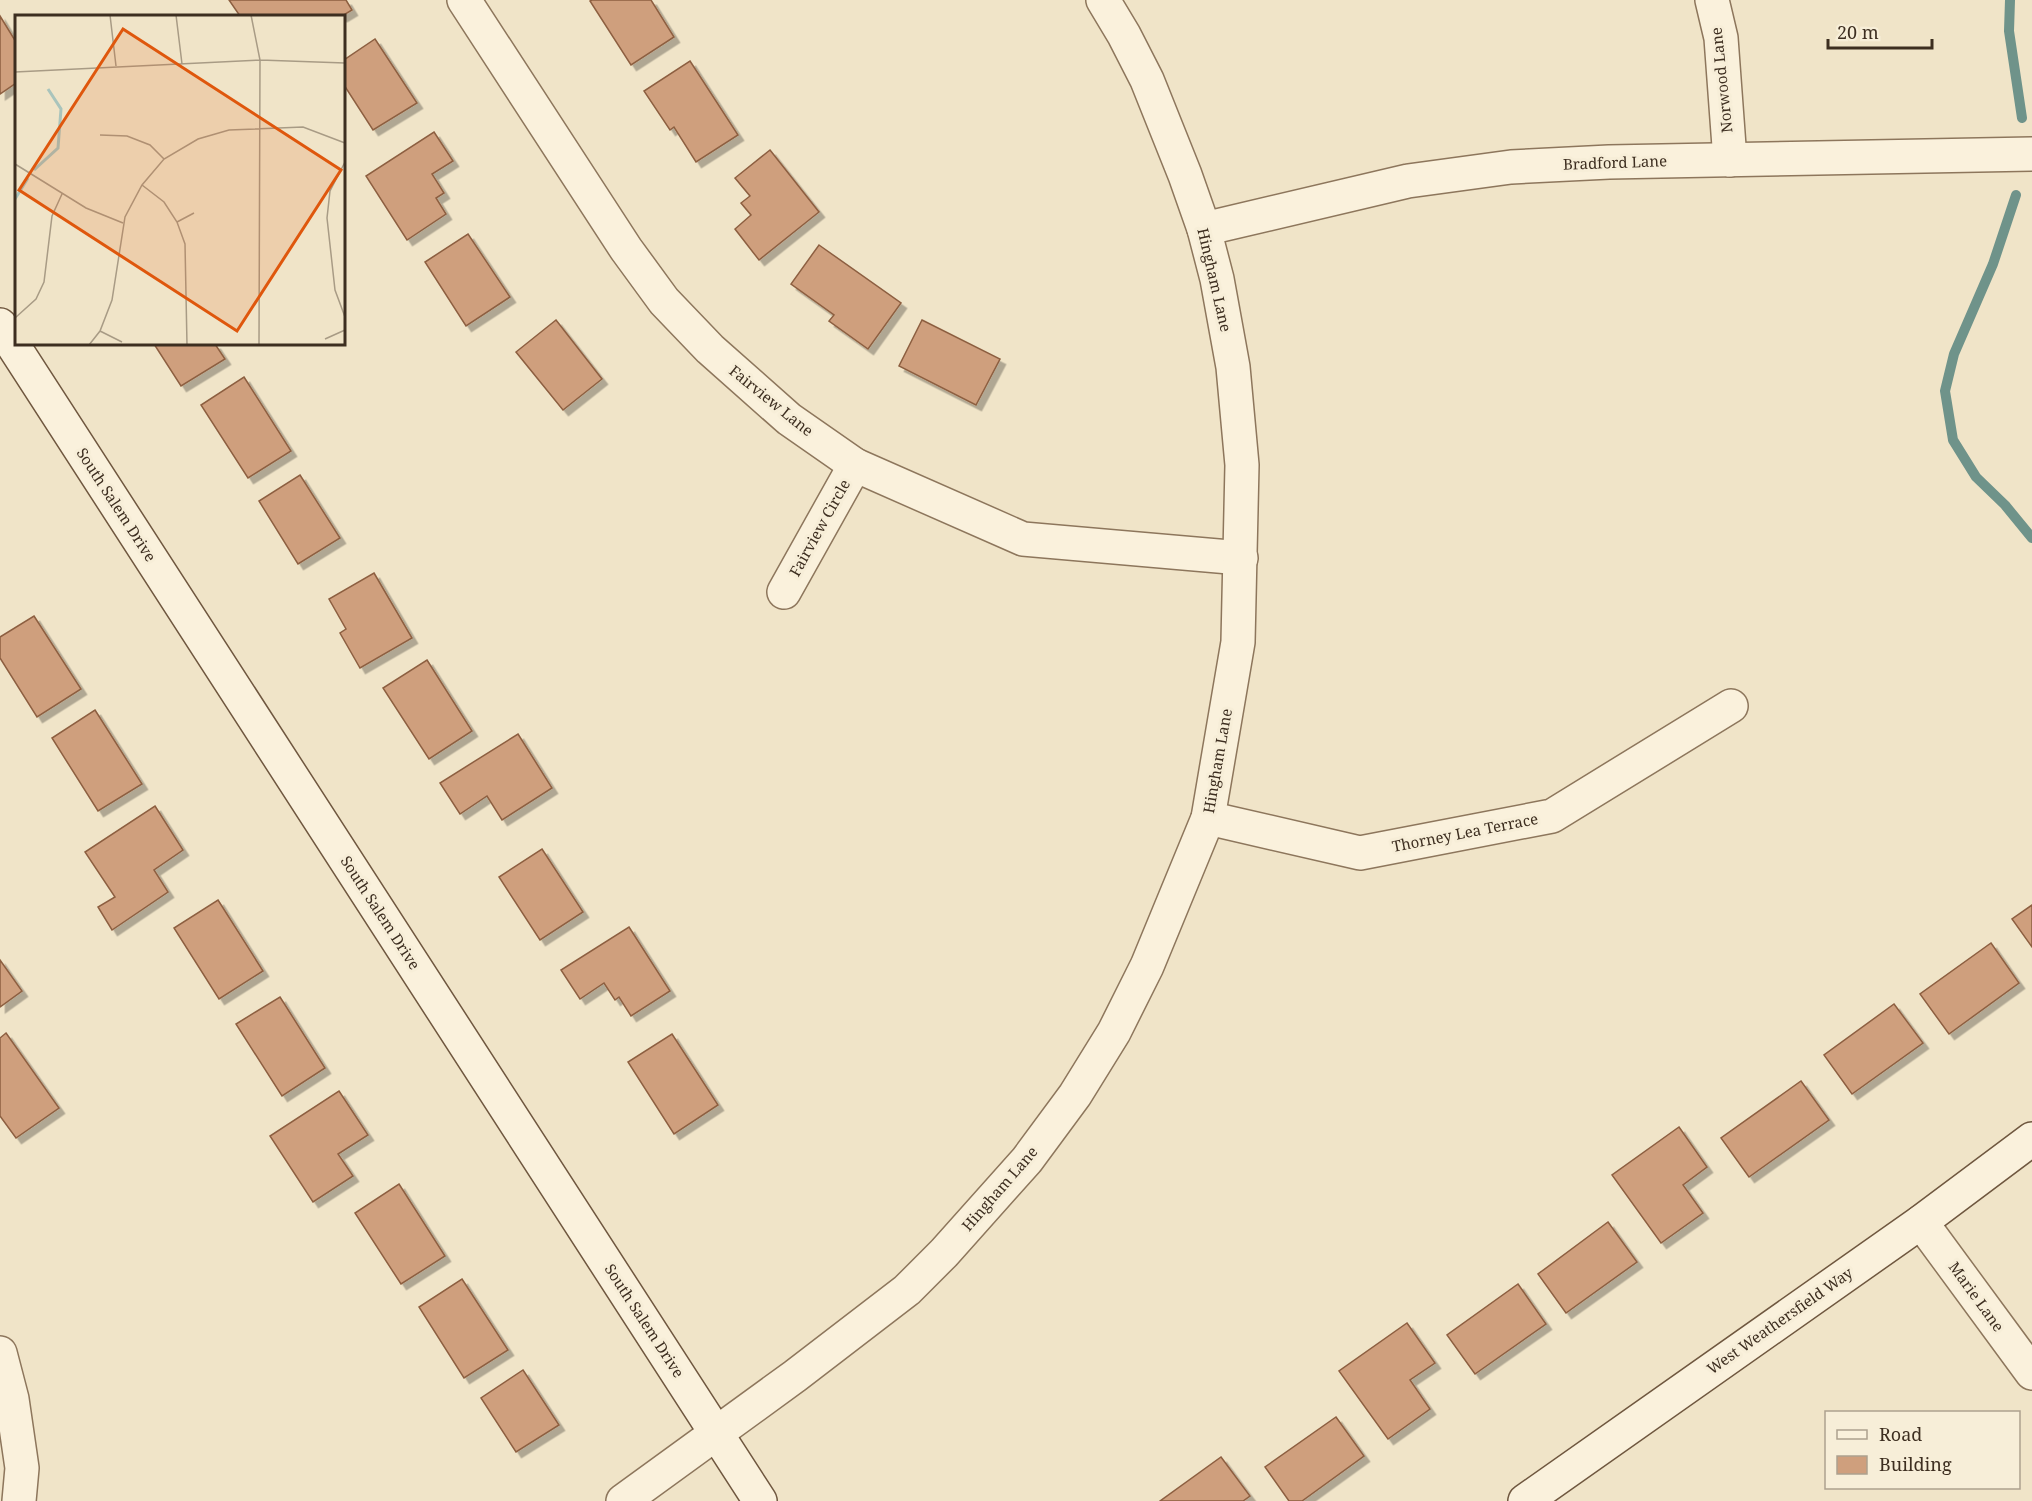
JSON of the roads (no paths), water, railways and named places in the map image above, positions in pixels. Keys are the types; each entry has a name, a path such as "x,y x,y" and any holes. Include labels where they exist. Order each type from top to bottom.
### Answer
{"street":[{"name":"Fairview Lane","path":"464,0 626,249 664,301 710,350 789,419 855,465 1023,539 1241,558"},
{"name":"Hingham Lane","path":"623,1501 795,1376 906,1290 944,1253 1027,1160 1075,1095 1114,1032 1148,966 1208,818 1238,642 1242,465 1233,367 1217,279 1204,229 1185,175 1147,80 1103,0"},
{"name":"Norwood Lane","path":"1712,0 1721,38 1730,160"},
{"name":"Bradford Lane","path":"1204,229 1408,181 1500,168 1609,162 2032,154"},
{"name":"South Salem Drive","path":"0,325 760,1501"},
{"name":"Fairview Circle","path":"784,592 855,465"},
{"name":"Thorney Lea Terrace","path":"1208,818 1360,853 1552,816 1731,706"},
{"name":"West Weathersfield Way","path":"1525,1501 1921,1222 2032,1140"},
{"name":"Marie Lane","path":"1921,1222 2032,1373"},
{"path":"0,1353 12,1399 22,1468 18,1501"}],"waterway":[{"path":"2010,0 2009,31 2022,118"},
{"path":"2016,195 1993,264 1954,354 1945,391 1953,440 1976,477 2005,505 2032,538"}]}
